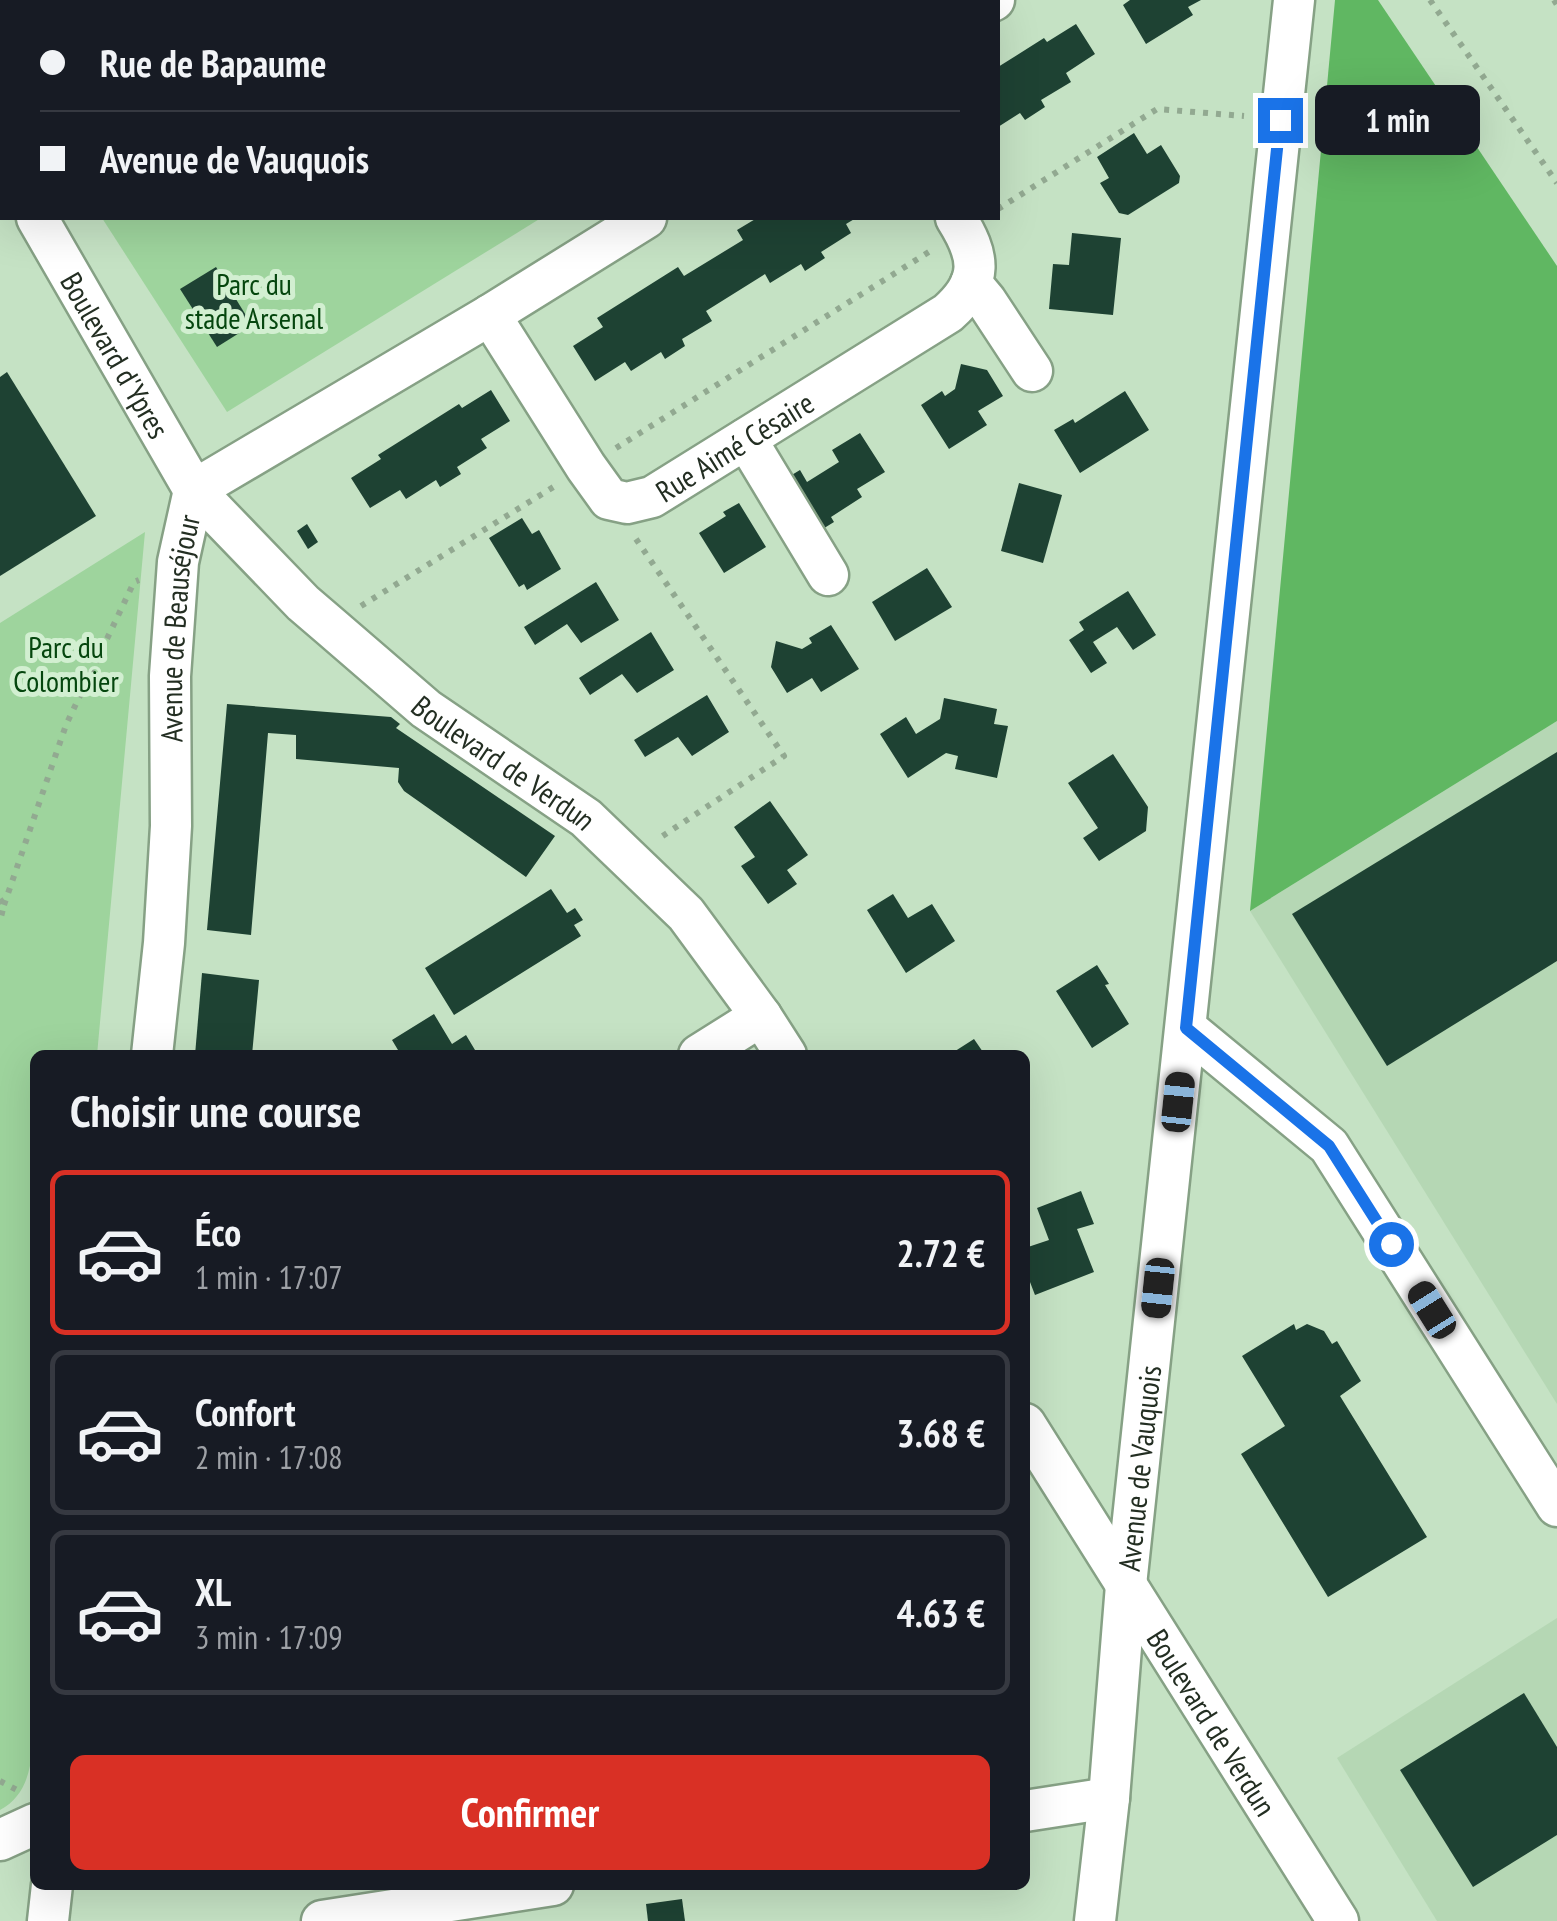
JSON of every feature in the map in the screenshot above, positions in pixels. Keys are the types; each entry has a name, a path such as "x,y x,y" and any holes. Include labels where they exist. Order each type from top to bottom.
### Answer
{"street":[{"name":"Avenue de Vauquois","path":"1095,1921 1126,1585 1294,0"},
{"name":"Boulevard d'Ypres","path":"38,220 194,490"},
{"name":"Avenue de Beauséjour","path":"153,1050 171,826 170,676 178,562 194,490 643,220"},
{"path":"973,220 975,264 971,283 1032,370"},
{"name":"Rue Aimé Césaire","path":"597,483 627,503 652,496 948,313 961,301 971,283"},
{"path":"490,315 597,483"},
{"path":"746,439 828,576"},
{"name":"Boulevard de Verdun","path":"194,490 303,603 426,708 586,818 686,914 783,1050"},
{"path":"707,1050 761,1016"},
{"path":"1186,1028 1329,1146 1557,1506"},
{"name":"Boulevard de Verdun","path":"1030,1432 1338,1921"},
{"path":"1030,1811 1109,1798"},
{"path":"0,1840 30,1826"},
{"path":"48,1921 51,1890"},
{"path":"322,1921 521,1890"}],"path":[{"path":"1430,0 1557,184"},
{"path":"1000,203 1157,109 1280,120"},
{"path":"331,627 597,483 972,220"},
{"path":"597,483 784,756 628,859"},
{"path":"0,921 2,902 66,725 134,582 178,562"}],"shaded area":[{"path":"1557,721 1557,1404 1250,911"},
{"path":"1557,1618 1557,1921 1437,1921 1337,1758"}],"green space":[{"path":"1335,0 1378,0 1557,266 1557,721 1250,911"},
{"name":"Parc du stade Arsenal","path":"103,220 538,220 227,412"},
{"name":"Parc du Colombier","path":"145,532 97,1050 30,1050 30,1766 19,1793 0,1810 0,623"}],"building":[{"path":"1130,0 1201,0 1188,7 1193,15 1146,44 1123,5"},
{"path":"1076,24 1095,54 1066,73 1071,82 1041,100 1045,107 1025,120 1020,113 1000,126 1000,66 1044,38 1047,42"},
{"path":"1134,133 1147,154 1161,145 1180,176 1179,183 1128,215 1119,213 1100,183 1109,178 1097,157"},
{"path":"754,220 853,220 846,224 851,233 821,252 825,258 805,271 801,264 770,283 765,274 706,311 712,321 682,339 685,346 665,359 661,352 631,371 625,362 595,381 573,346 603,327 597,318 678,267 684,276 743,240 737,230"},
{"path":"1072,233 1121,238 1113,315 1049,309 1053,264 1069,265"},
{"path":"216,267 252,325 217,347 180,289"},
{"path":"961,364 987,370 1003,396 978,411 987,425 949,449 921,405 942,391 945,396 955,389"},
{"path":"7,372 96,516 0,576 0,377"},
{"path":"491,390 510,421 481,439 487,448 457,467 461,474 440,487 436,480 406,499 400,490 370,508 351,478 381,459 378,455 459,404 462,408"},
{"path":"1125,391 1149,430 1080,473 1054,430 1073,419 1075,423"},
{"path":"860,433 885,472 857,489 862,497 831,517 834,522 813,535 780,482 800,470 807,482 839,462 832,450"},
{"path":"1019,483 1062,495 1043,563 1001,551"},
{"path":"739,503 766,547 724,573 699,533"},
{"path":"522,518 532,534 539,530 561,569 527,590 524,584 519,587 489,538"},
{"path":"307,524 318,542 308,549 297,531"},
{"path":"927,568 952,607 895,641 872,602"},
{"path":"596,582 619,620 581,643 567,624 535,645 524,627"},
{"path":"1128,591 1156,635 1133,650 1117,627 1093,642 1107,663 1091,673 1069,640 1084,630 1079,622"},
{"path":"831,625 859,669 821,692 812,678 787,693 771,667 776,641 802,649 812,643 809,638"},
{"path":"651,632 674,670 637,693 622,674 590,695 579,678"},
{"path":"707,695 729,732 692,756 678,737 645,757 634,740"},
{"path":"944,698 997,709 994,724 1008,726 997,778 955,769 958,756 946,753 908,778 880,734 906,717 916,734 940,719"},
{"path":"227,704 391,717 400,724 396,728 555,836 526,877 404,791 398,782 399,768 296,759 296,735 268,733 251,935 207,930"},
{"path":"1557,752 1557,961 1387,1066 1292,914"},
{"path":"1113,754 1148,807 1146,831 1099,861 1083,838 1098,828 1068,783"},
{"path":"770,801 808,855 787,870 797,884 768,904 741,866 755,857 734,827"},
{"path":"551,889 567,913 575,908 583,920 574,925 581,936 454,1015 425,968"},
{"path":"893,894 908,918 932,904 955,941 906,973 867,910"},
{"path":"1097,965 1129,1024 1092,1048 1056,991"},
{"path":"202,973 259,980 252,1050 195,1050"},
{"path":"434,1014 452,1044 466,1035 475,1050 398,1050 392,1040"},
{"path":"974,1039 982,1050 957,1050"},
{"path":"1081,1191 1094,1224 1077,1229 1094,1272 1035,1295 1030,1282 1030,1246 1049,1240 1037,1208"},
{"path":"1294,1324 1296,1330 1307,1324 1324,1331 1332,1344 1337,1341 1361,1381 1340,1396 1427,1537 1328,1597 1241,1454 1285,1426 1242,1356"},
{"path":"1524,1693 1557,1747 1557,1835 1473,1887 1400,1770"},
{"path":"682,1899 685,1921 648,1921 646,1904"}],"route":[{"path":"1280,120 1186,1028 1329,1146 1391,1244"}]}
